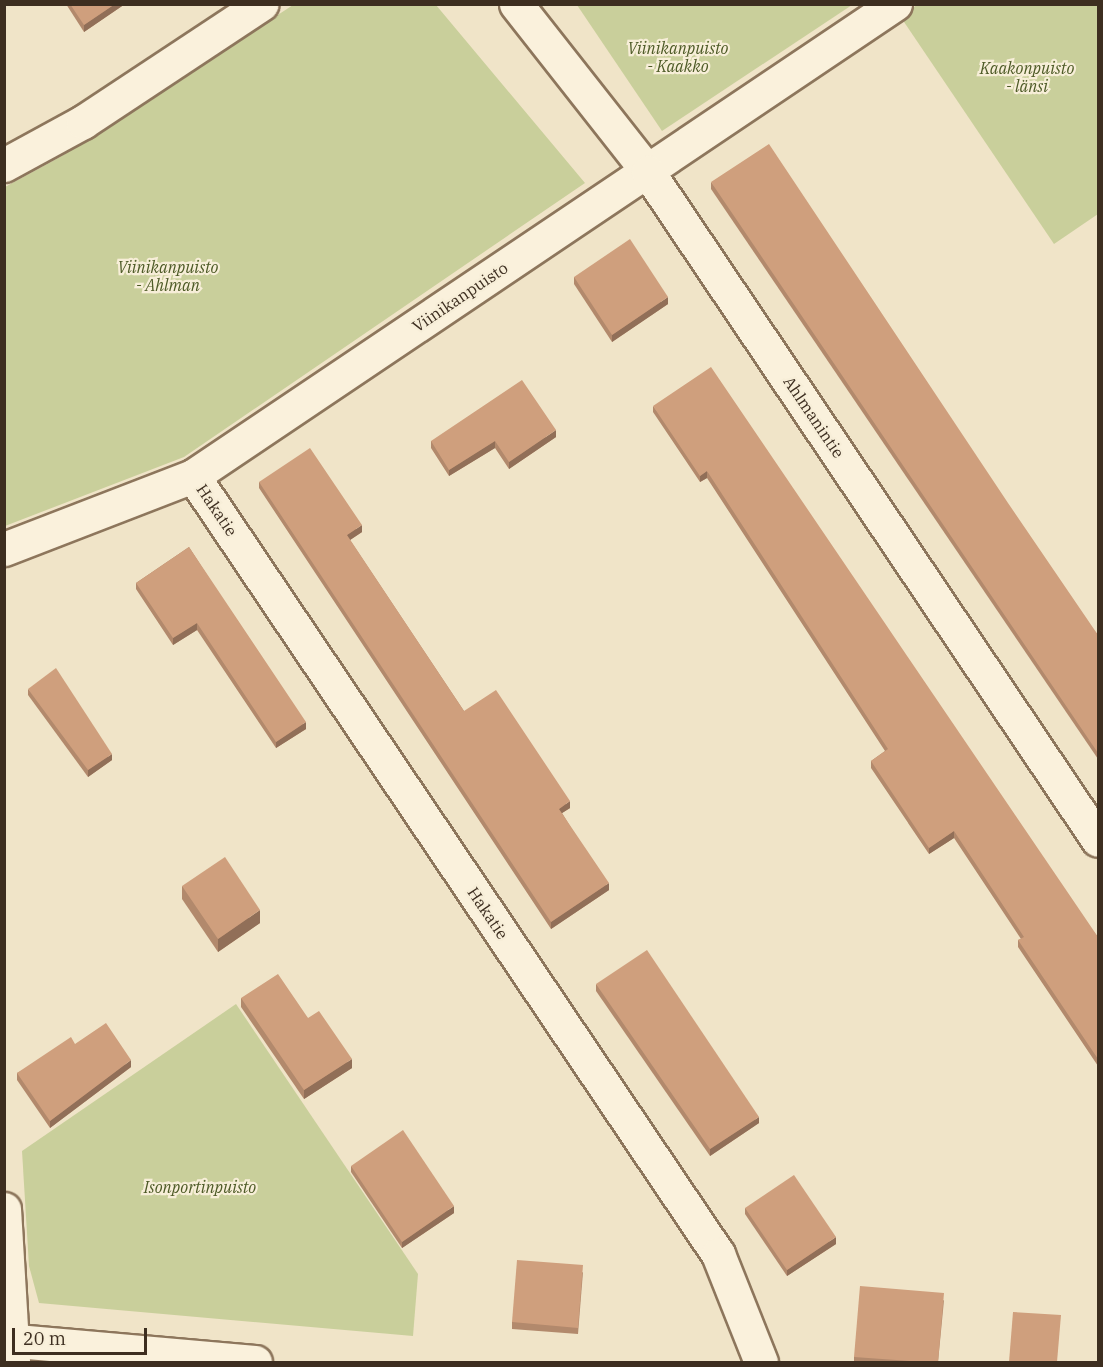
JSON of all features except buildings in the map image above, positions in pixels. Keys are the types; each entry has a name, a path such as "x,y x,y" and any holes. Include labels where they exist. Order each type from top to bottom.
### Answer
{"street":[{"path":"4,165 83,122 261,4"},
{"name":"Ahlmanintie","path":"516,4 648,172 1098,840"},
{"name":"Viinikanpuisto","path":"4,549 194,476 895,4"},
{"name":"Hakatie","path":"194,476 718,1254 761,1362"},
{"path":"4,1209 10,1348 255,1362"}],"green space":[{"name":"Viinikanpuisto - Ahlman","path":"293,5 436,5 585,183 184,457 5,526 5,187 62,156"},
{"name":"Viinikanpuisto - Kaakko","path":"577,5 852,5 662,131"},
{"name":"Kaakonpuisto - länsi","path":"917,5 1098,5 1098,214 1054,244 900,16"},
{"name":"Isonportinpuisto","path":"236,1004 418,1274 413,1336 39,1303 29,1266 22,1151"}]}
